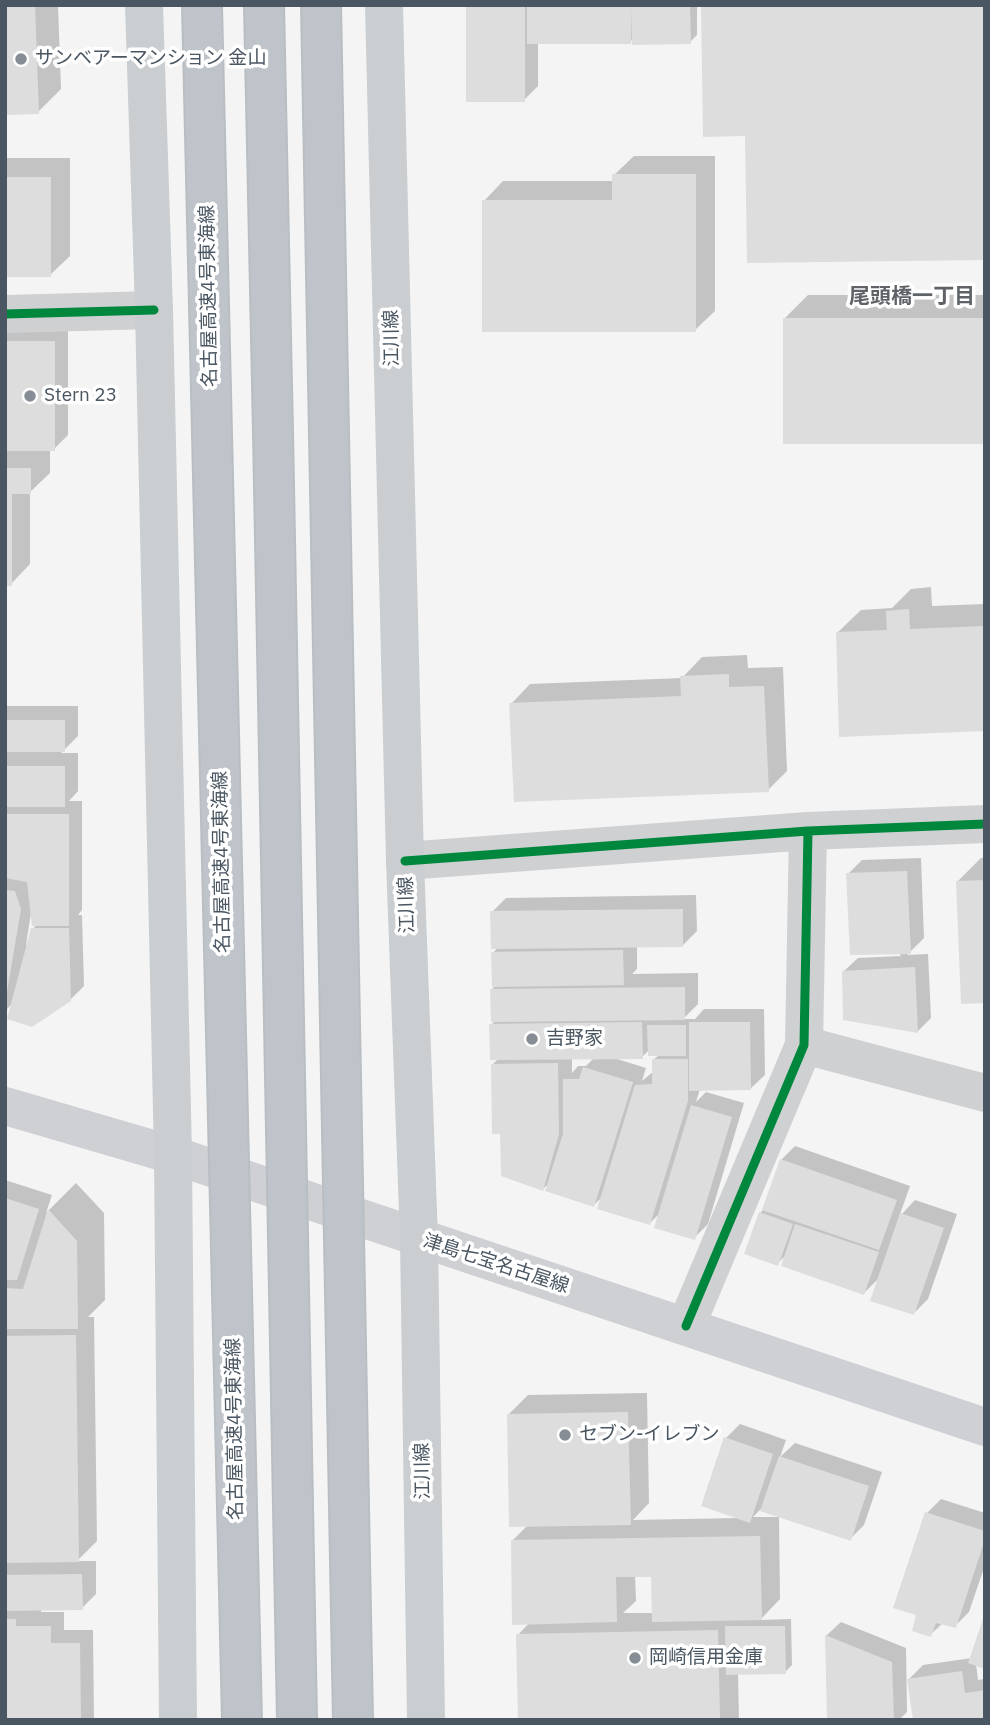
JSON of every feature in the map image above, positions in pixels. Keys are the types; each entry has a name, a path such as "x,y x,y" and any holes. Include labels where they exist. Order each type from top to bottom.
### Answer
{"highway":[{"name":"名古屋高速4号東海線","path":"202,5 242,1720"},
{"path":"264,5 297,1720"},
{"path":"321,5 353,1720"}],"main road":[{"path":"144,5 154,310 173,1155 178,1720"},
{"name":"江川線","path":"384,5 405,861 419,1238 426,1720"},
{"name":"津島七宝名古屋線","path":"5,1106 173,1155 985,1427"}],"street":[{"path":"5,314 154,310"},
{"path":"405,861 808,831 985,824"},
{"path":"686,1326 804,1045 808,831"},
{"path":"804,1045 985,1093"}],"building":[{"name":"サンベアーマンション 金山","path":"5,5 35,5 39,114 5,115"},
{"path":"466,5 525,5 525,102 466,102"},
{"path":"527,5 631,5 631,44 527,44"},
{"path":"631,5 690,5 691,44 632,45"},
{"path":"985,5 985,260 747,263 745,136 703,137 701,6"},
{"path":"612,174 696,174 696,332 482,332 482,200 612,200"},
{"path":"5,177 51,177 51,277 5,277"},
{"path":"783,318 985,318 985,444 783,444"},
{"name":"Stern 23","path":"5,341 55,341 55,451 5,451"},
{"path":"5,468 31,468 31,494 12,494 12,586 5,586"},
{"path":"909,609 910,629 985,626 985,731 839,737 836,632 887,630 886,611"},
{"path":"729,674 729,687 764,686 769,792 514,802 509,703 681,696 680,676"},
{"path":"5,720 65,720 65,752 5,752"},
{"path":"5,766 65,766 65,807 5,807"},
{"path":"5,814 69,814 69,926 32,926 27,882 5,878"},
{"path":"907,871 911,954 850,955 846,873"},
{"path":"985,880 985,1003 961,1004 956,881"},
{"path":"5,890 15,891 21,909 7,992"},
{"path":"683,909 683,947 491,949 490,911"},
{"path":"31,928 69,928 71,1001 32,1027 7,1019"},
{"path":"623,950 624,985 492,987 491,952"},
{"path":"915,967 918,1033 843,1020 842,971"},
{"path":"685,987 685,1020 491,1022 490,989"},
{"path":"642,1022 643,1059 490,1060 489,1024"},
{"path":"689,1022 750,1022 751,1090 689,1091"},
{"path":"647,1025 686,1025 686,1056 648,1056"},
{"path":"652,1059 688,1059 688,1101 650,1225 597,1209 635,1085 652,1084"},
{"path":"558,1063 559,1134 543,1191 501,1176 500,1134 492,1134 491,1064"},
{"path":"583,1067 633,1082 594,1207 545,1191 563,1134 563,1079 579,1079"},
{"path":"691,1105 732,1117 695,1240 654,1228"},
{"path":"780,1159 897,1200 879,1250 762,1210"},
{"path":"5,1198 39,1209 17,1280 5,1280"},
{"path":"48,1209 77,1241 78,1329 5,1329 5,1288 23,1289"},
{"path":"759,1212 793,1224 778,1266 744,1254"},
{"path":"900,1213 944,1228 914,1315 870,1301"},
{"path":"795,1224 879,1252 864,1295 781,1266"},
{"path":"76,1335 79,1562 5,1563 5,1336"},
{"path":"628,1412 631,1525 509,1527 507,1414"},
{"path":"724,1437 773,1454 750,1523 701,1506"},
{"path":"779,1456 869,1486 851,1541 760,1511"},
{"path":"925,1512 985,1531 985,1539 956,1628 936,1623 931,1637 912,1631 916,1615 893,1608"},
{"path":"760,1536 762,1620 652,1622 651,1577 616,1577 617,1622 512,1625 511,1540"},
{"path":"82,1574 83,1610 5,1611 5,1575"},
{"path":"985,1616 985,1669 968,1663"},
{"path":"5,1619 16,1619 16,1626 51,1626 51,1643 80,1643 81,1720 5,1720"},
{"path":"725,1626 785,1626 786,1674 726,1675"},
{"path":"718,1630 720,1720 518,1720 516,1634"},
{"path":"825,1635 892,1662 894,1720 827,1720"},
{"path":"962,1671 965,1693 985,1690 985,1720 913,1720 907,1679"}],"cycle path":[{"path":"5,314 154,310"},
{"path":"405,861 808,831 985,824"},
{"path":"686,1326 804,1045 808,831"}],"place":[{"name":"サンベアーマンション 金山","path":"21,59"},
{"name":"Stern 23","path":"30,396"},
{"name":"吉野家","path":"532,1039"},
{"name":"セブン-イレブン","path":"565,1435"},
{"name":"岡崎信用金庫","path":"635,1658"}],"district":[{"name":"尾頭橋一丁目","path":"912,297"}]}
